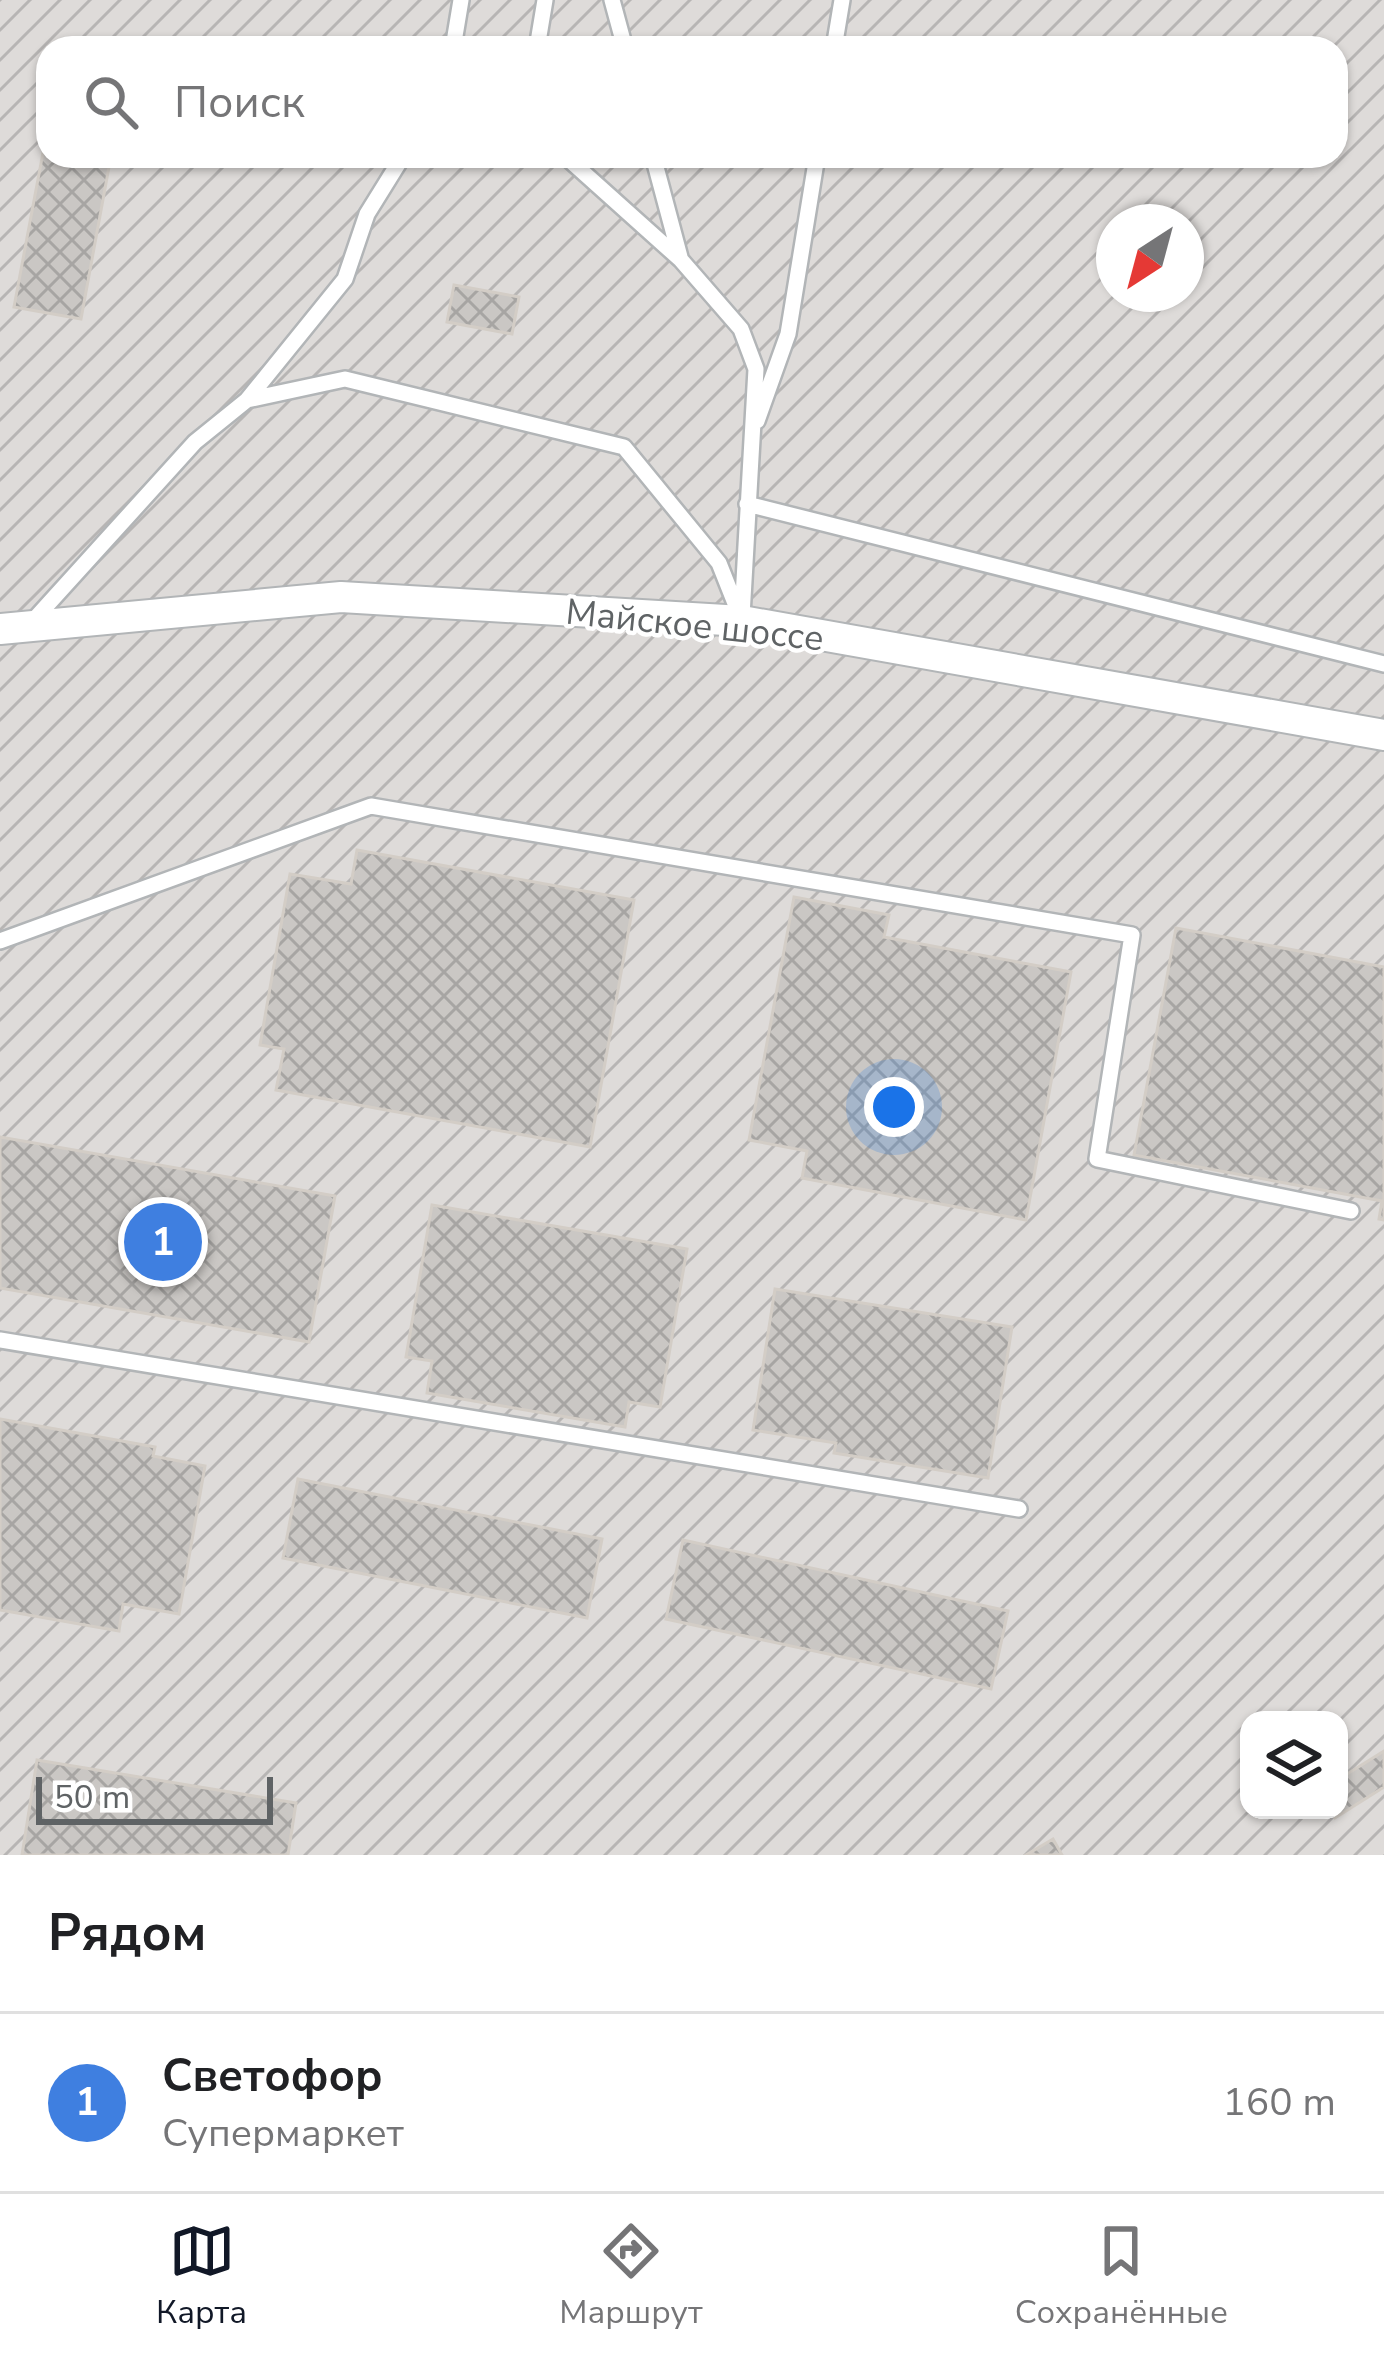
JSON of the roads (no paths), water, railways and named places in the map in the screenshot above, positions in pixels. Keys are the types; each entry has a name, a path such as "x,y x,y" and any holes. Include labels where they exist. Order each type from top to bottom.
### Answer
{"street":[{"name":"Майское шоссе","path":"15,626 341,596 742,621 1384,735"}],"lane":[{"path":"455,36 461,0"},
{"path":"539,36 545,0"},
{"path":"612,0 622,36"},
{"path":"836,36 842,0"},
{"path":"15,626 195,442 247,400 345,279 367,214 396,168"},
{"path":"579,168 681,260 741,329 756,369 742,621"},
{"path":"656,168 681,260"},
{"path":"750,441 788,334 815,168"},
{"path":"247,400 345,379 624,447 718,563 742,621"},
{"path":"747,504 1384,664"},
{"path":"0,941 371,806 1132,934 1097,1159 1351,1211"},
{"path":"0,1340 1019,1509"}],"place":[{"name":"Светофор","path":"163,1242"}]}
